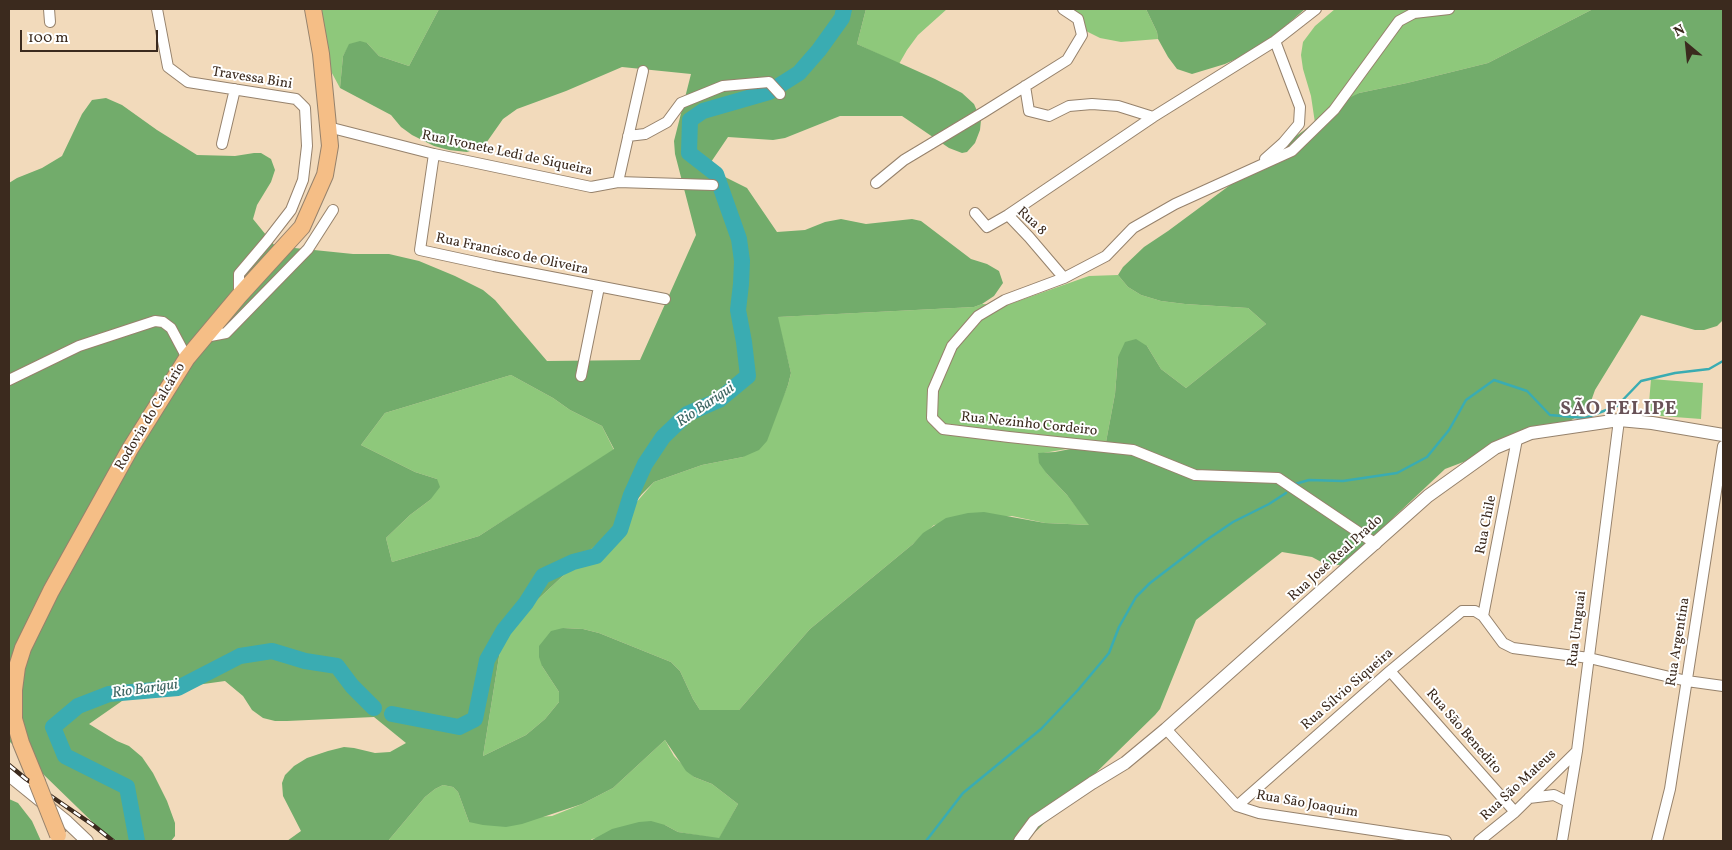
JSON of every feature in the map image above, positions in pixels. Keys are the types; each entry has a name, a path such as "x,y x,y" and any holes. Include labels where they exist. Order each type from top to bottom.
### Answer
{"main road":[{"name":"Rodovia do Calcário","path":"62,832 20,743 14,719 14,690 17,667 23,648 51,591 130,449 187,358 238,296 302,227 325,175 330,146 322,54 314,9"}],"street":[{"path":"49,9 50,22"},
{"name":"Travessa Bini","path":"158,9 168,67 188,82 296,99 305,108 307,146 302,180 291,210 268,242 239,274 238,296"},
{"path":"876,182 904,160 1068,60 1082,35 1078,19 1063,9"},
{"path":"1008,215 1153,117 1275,41 1316,9"},
{"name":"Rua Nezinho Cordeiro","path":"1376,544 1278,478 1195,475 1133,450 1008,438 944,429 932,418 933,390 952,346 978,316 1005,300 1064,278 1106,256 1133,228 1175,204 1292,150 1334,110 1399,21 1414,13 1449,9"},
{"path":"1259,165 1283,143 1299,124 1300,107 1275,41"},
{"path":"618,182 643,71"},
{"path":"628,136 645,134 667,122 681,104 723,86 770,82 780,94"},
{"path":"1025,86 1029,111 1049,116 1069,106 1092,104 1118,106 1153,117"},
{"path":"222,144 235,89"},
{"name":"Rua Ivonete Ledi de Siqueira","path":"328,127 434,154 591,187 618,182 713,186"},
{"name":"Rua Francisco de Oliveira","path":"434,154 420,250 665,299"},
{"path":"204,337 226,333 308,249 333,210"},
{"name":"Rua 8","path":"975,213 987,226 1008,215 1064,278"},
{"name":"Rua Francisco de Oliveira","path":"582,376 599,287"},
{"path":"9,380 79,346 155,321 163,322 171,328 187,358"},
{"name":"Rua José Real Prado","path":"1020,841 1034,822 1125,763 1166,730 1428,496 1495,448 1540,432 1619,420 1652,422 1723,436"},
{"name":"Rua Uruguai","path":"1562,841 1577,751 1619,420"},
{"name":"Rua Chile","path":"1483,616 1517,439"},
{"name":"Rua Argentina","path":"1657,841 1670,789 1723,446"},
{"name":"Rua Sílvio Siqueira","path":"1236,806 1390,671 1462,612 1476,611 1483,616"},
{"path":"1483,616 1503,643 1512,648 1589,658 1687,681 1723,686"},
{"name":"Rua São Benedito","path":"1390,671 1515,812"},
{"name":"Rua São Joaquim","path":"1166,730 1236,806 1259,813 1446,841"},
{"name":"Rua São Mateus","path":"1479,841 1515,812 1577,751"},
{"path":"9,775 62,832 87,841"},
{"path":"1529,798 1554,795 1568,802"}],"green space":[{"path":"313,9 439,9 409,66 379,56 367,43 350,44 343,56 340,88 326,62"},
{"path":"439,9 866,9 857,44 935,79 962,93 974,104 981,120 980,130 975,143 967,152 962,153 949,148 902,116 840,116 785,138 773,140 728,137 707,168 747,188 777,232 805,230 825,222 841,219 866,224 912,219 921,221 971,259 987,264 999,271 1003,283 994,296 974,307 778,317 791,373 767,441 759,450 743,457 702,465 654,482 614,528 503,632 483,756 526,735 545,719 559,702 559,692 542,666 539,657 539,646 551,631 563,628 583,629 599,633 671,662 680,671 700,710 739,710 810,629 913,544 923,533 946,518 968,513 984,512 1045,523 1089,525 1067,495 1039,463 1038,453 1055,452 1106,442 1115,394 1118,357 1125,342 1136,339 1147,346 1161,369 1186,388 1266,324 1248,308 1185,304 1161,301 1141,295 1128,287 1118,275 1123,267 1144,247 1345,100 1359,93 1488,63 1593,9 1723,9 1723,320 1717,326 1704,330 1695,330 1641,315 1595,390 1590,404 1582,414 1566,423 1445,469 1394,517 1368,545 1342,565 1327,565 1312,557 1282,552 1196,620 1160,709 1026,841 590,841 612,829 651,821 665,825 678,832 719,838 738,804 712,784 694,777 686,771 665,740 613,788 582,804 522,824 506,827 469,822 458,792 453,787 443,785 425,797 388,841 287,841 301,831 283,796 282,783 285,775 294,766 307,758 344,747 375,753 390,752 406,743 374,717 287,721 263,718 252,710 243,696 225,681 132,694 89,724 129,746 142,757 153,773 167,801 175,823 175,836 171,841 112,841 9,741 9,183 42,168 62,156 82,114 92,100 106,98 122,105 197,155 235,156 261,153 271,159 275,170 271,182 257,205 253,219 275,246 353,254 389,254 419,261 455,276 483,290 495,300 547,361 640,360 696,235 675,154 674,141 691,74 622,67 517,109 503,119 484,146 467,152 434,146 412,135 401,127 391,115 340,88 343,56 349,44 360,41 367,43 379,56 409,66","holes":["511,375 553,398 570,410 602,426 614,449 479,536 392,562 386,538 410,515 430,500 440,487 437,479 415,472 361,445 385,413"]},
{"path":"866,9 947,9 918,35 899,64 857,44"},
{"path":"1064,9 1146,9 1157,32 1158,39 1121,42 1100,38 1084,30"},
{"path":"1146,9 1305,9 1267,42 1249,53 1225,64 1192,74 1177,69 1168,57 1158,39 1157,32"},
{"path":"1335,9 1593,9 1488,63 1359,93 1315,123 1311,96 1303,69 1301,55 1303,42 1315,26"},
{"path":"1118,275 1128,287 1141,295 1161,301 1185,304 1248,308 1266,324 1186,388 1161,369 1147,346 1118,357 1115,394 1106,442 1038,454 1047,474 1067,495 1090,525 1045,523 1012,516 934,525 810,629 739,710 700,710 680,671 671,662 599,633 583,629 563,628 542,666 559,692 559,702 545,719 526,735 483,756 503,632 614,528 654,482 702,465 743,457 779,406 791,373 777,317 974,307 982,304 1007,305 1089,276"},
{"path":"511,375 553,398 570,410 602,426 614,450 479,536 392,562 386,538 410,515 430,500 437,479 415,472 361,445 385,413"},
{"path":"1651,379 1703,383 1701,419 1648,415"},
{"path":"665,740 674,756 694,777 712,784 738,804 719,839 678,832 665,825 592,839 590,841 388,841 425,797 443,785 453,787 458,792 469,822 552,816 582,804 613,788"},
{"path":"9,799 18,803 32,821 41,841 9,841"}],"waterway":[{"name":"Rio Barigui","path":"392,714 459,727 475,719 487,660 504,630 526,603 543,576 573,562 596,556 620,530 631,495 645,464 663,437 687,414 719,400 748,376 738,310 742,261 739,239 716,174 689,153 690,120 703,111 769,92 799,73 819,50 842,18 844,9"},
{"path":"1295,484 1309,480 1343,481 1397,473 1427,457 1449,430 1466,400 1494,380 1527,391 1550,415 1585,418 1617,406 1641,381 1675,373 1709,369 1723,361"},
{"path":"926,841 963,793 1041,729 1078,690 1109,653 1119,627 1136,597 1150,583 1233,522 1286,493"},
{"name":"Rio Barigui","path":"137,841 127,787 65,756 53,727 78,706 109,694 178,688 240,656 272,651 305,661 337,666 352,686 374,708"}],"railway":[{"path":"9,765 113,841"}],"district":[{"name":"SÃO FELIPE","path":"1619,411"}]}
